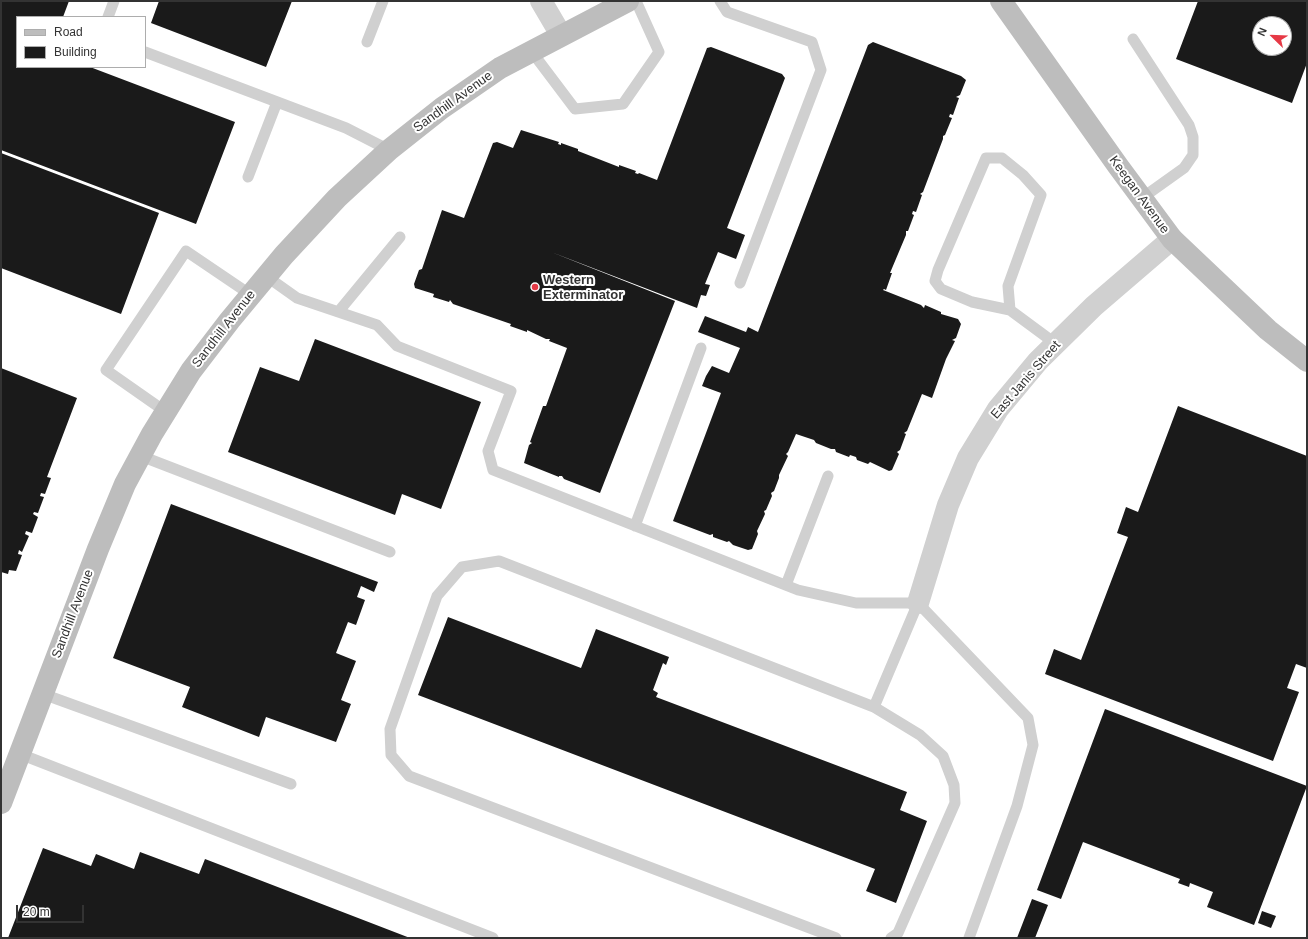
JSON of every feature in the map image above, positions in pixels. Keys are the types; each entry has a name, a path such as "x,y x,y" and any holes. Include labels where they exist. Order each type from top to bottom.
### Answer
{"street":[{"path":"541,1 561,35"},
{"name":"Sandhill Avenue","path":"1,803 98,548 125,484 190,371 266,276 337,198 390,150 442,108 500,68 628,1"},
{"name":"Keegan Avenue","path":"1001,1 1172,239 1268,330 1307,361"},
{"name":"East Janis Street","path":"918,604 948,505 968,458 998,408 1056,344 1094,306 1172,239"}],"lane":[{"path":"108,16 114,1"},
{"path":"367,42 383,1"},
{"path":"532,52 575,109 623,104 659,52 636,1"},
{"path":"720,1 727,12 812,42 820,70 740,283"},
{"path":"1133,39 1189,125 1194,137 1192,155 1184,168 1142,198"},
{"path":"146,52 346,128 390,150"},
{"path":"248,177 277,102"},
{"path":"1010,310 1008,286 1041,195 1023,175 1002,158 986,158 938,270 935,281 941,289 972,302 1010,310 1056,344"},
{"path":"340,312 400,237"},
{"path":"166,412 106,370 186,251 251,295"},
{"path":"266,276 297,298 377,325 397,346 511,391 488,451 493,470 798,590 856,602 918,604 1028,718 1033,745 1017,806 969,938"},
{"path":"635,526 701,348"},
{"path":"141,456 390,552"},
{"path":"786,585 828,476"},
{"path":"836,938 409,776 391,755 390,729 437,596 462,566 499,561 874,707 920,735 944,756 954,785 955,803 898,933 891,938"},
{"path":"874,707 918,604"},
{"path":"43,694 291,784"},
{"path":"20,754 492,938"}],"building":[{"path":"1,1 69,1 63,16 16,16 16,68 93,68 235,122 196,224 1,150"},
{"path":"159,1 292,1 266,67 151,23"},
{"path":"1198,1 1307,1 1307,63 1292,103 1176,59"},
{"path":"873,42 961,76 966,80 960,95 956,97 959,98 953,115 950,114 949,117 952,118 945,135 943,136 923,192 920,194 922,195 916,212 913,211 912,214 914,215 908,231 906,231 906,235 890,273 892,273 886,290 883,290 921,305 924,308 925,305 941,312 941,314 958,319 961,324 956,338 952,340 955,341 946,359 932,398 922,394 907,431 904,433 906,434 900,450 897,452 899,454 892,470 889,471 870,462 868,464 857,460 856,457 850,455 849,457 836,452 835,449 831,449 816,443 814,440 796,434 786,454 788,456 779,475 774,491 771,493 772,496 766,510 764,511 765,514 757,531 758,534 752,549 748,550 733,545 729,541 727,542 713,537 713,534 710,535 673,521 721,393 702,386 712,366 729,373 740,348 698,332 705,316 746,332 748,327 758,332 868,45"},
{"path":"711,47 782,74 785,78 727,228 745,235 736,259 718,252 705,284 710,285 706,296 701,295 697,308 551,252 675,301 600,493 564,479 562,476 559,477 524,463 529,445 532,443 530,442 543,406 546,406 567,348 549,341 550,339 546,339 527,330 527,332 510,326 511,324 453,304 450,300 449,302 433,297 434,294 415,288 414,284 419,270 422,269 442,210 464,218 493,143 497,142 513,148 521,130 559,142 558,144 561,145 561,143 578,149 578,151 619,167 619,165 636,171 635,173 639,173 657,180 707,48"},
{"path":"1,153 159,213 121,314 1,268"},
{"path":"315,339 481,402 441,509 402,494 395,515 228,452 260,367 299,381"},
{"path":"1,368 77,398 47,477 51,478 45,494 41,493 40,496 44,497 38,513 34,512 33,514 38,517 32,533 26,531 25,534 29,536 22,552 19,550 18,554 22,555 16,571 9,570 8,574 1,572"},
{"path":"1178,406 1307,456 1307,668 1296,664 1287,688 1299,692 1273,761 1045,674 1054,649 1081,660 1128,537 1117,533 1126,507 1138,512"},
{"path":"171,504 378,582 374,592 361,586 357,597 365,600 356,625 348,622 336,653 356,661 341,700 351,704 336,742 266,717 259,737 182,707 190,687 113,658"},
{"path":"448,617 581,668 596,629 669,657 666,665 663,663 653,690 658,693 656,697 907,792 900,810 927,821 896,903 866,891 875,869 418,695"},
{"path":"1105,709 1307,786 1254,925 1207,907 1213,892 1190,883 1189,887 1178,883 1180,879 1083,842 1061,899 1037,890"},
{"path":"43,848 91,866 96,854 134,869 140,852 199,874 205,859 410,938 8,938"},
{"path":"1032,899 1048,905 1035,938 1017,938"},
{"path":"1262,911 1276,916 1271,928 1258,923"}],"place":[{"name":"Western Exterminator","path":"535,287"}]}
